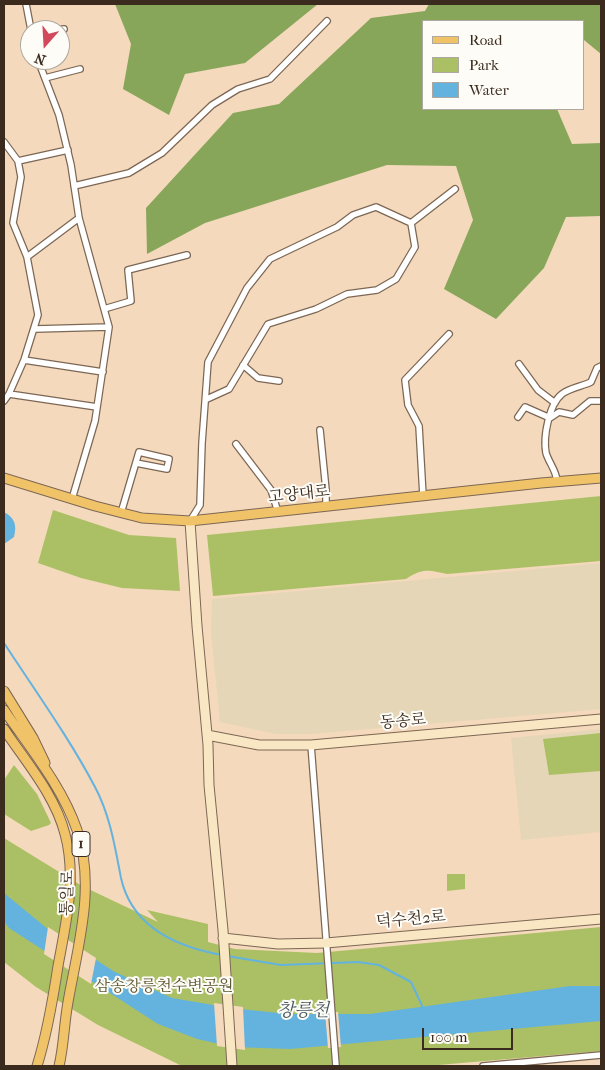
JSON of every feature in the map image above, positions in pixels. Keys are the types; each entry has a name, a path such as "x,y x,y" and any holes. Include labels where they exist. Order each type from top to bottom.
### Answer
{"main road":[{"name":"고양대로","path":"4,478 142,518 190,521 601,478"},
{"path":"4,691 33,738 57,788"},
{"name":"통일로","path":"4,710 57,788 68,808 82,847 86,876 86,904 67,1005 66,1026 59,1066"},
{"name":"통일로","path":"4,729 45,790 65,833 70,864 70,897 53,996 37,1066"},
{"path":"4,739 45,790"}],"street":[{"path":"26,4 29,20"},
{"path":"74,186 128,173 162,154 212,105 238,89 270,79 327,21"},
{"path":"45,78 80,69"},
{"path":"42,70 59,115 68,150 79,218 109,327 104,372 97,408 72,499"},
{"path":"4,142 18,161 21,177 13,223 27,257 38,315 24,360 4,401"},
{"path":"18,161 68,150"},
{"path":"411,223 456,189"},
{"path":"232,1066 190,521 200,505 208,362 247,288 270,259 337,228 353,214 376,207 411,223"},
{"path":"27,257 79,218"},
{"path":"207,400 228,389 268,324 316,309 347,294 377,290 396,279 407,264 415,247 411,223"},
{"path":"104,309 131,302 128,270 187,255"},
{"path":"35,329 109,327"},
{"path":"424,496 420,426 408,405 405,380 449,334"},
{"path":"24,360 104,372"},
{"path":"519,364 538,390 555,402"},
{"path":"244,365 258,378 279,381"},
{"path":"558,481 557,472 546,453 546,435 555,402 563,393 591,382 597,368 601,366"},
{"path":"9,394 97,408"},
{"path":"550,418 559,412 573,415 590,401 601,401"},
{"path":"518,417 525,406 550,418"},
{"path":"320,430 326,507"},
{"path":"236,444 271,490 278,512"},
{"path":"121,513 139,452 169,459 167,469 136,463"},
{"name":"동송로","path":"207,735 258,745 311,745 601,718"},
{"path":"311,745 336,1066"},
{"name":"덕수천2로","path":"223,938 278,944 326,943 601,918"},
{"path":"483,1066 601,1056"}],"shaded area":[{"path":"601,563 601,709 311,734 276,734 220,722 211,633 212,599"},
{"path":"601,729 601,832 521,840 511,738"}],"green space":[{"path":"115,4 318,4 245,63 185,74 169,115 123,89 131,44"},
{"path":"429,4 601,4 601,54 585,41 585,20 422,20 422,110 557,110 572,144 601,143 601,216 566,217 544,268 496,319 444,289 473,220 456,166 387,165 205,223 147,254 146,208 233,113 279,104 371,18 425,11"},
{"path":"601,496 601,561 447,574 426,571 406,579 213,596 207,535"},
{"path":"53,510 129,535 176,538 180,591 122,588 81,578 38,563"},
{"path":"601,733 601,771 549,775 543,739"},
{"path":"14,765 37,794 51,823 49,825 31,831 4,814 4,780"},
{"name":"삼송창릉천수변공원","path":"4,838 82,886 158,922 147,910 208,924 208,942 235,949 317,953 601,927 601,1051 427,1066 182,1066 98,1025 36,987 4,962"},
{"path":"447,874 465,874 465,889 447,891"}],"water":[{"path":"4,512 13,519 15,529 14,537 4,544"},
{"path":"4,893 49,930 115,972 172,998 231,1008 288,1014 370,1014 570,986 601,986 601,1021 290,1049 233,1047 197,1039 158,1024 9,928 4,921"}],"pier":[{"path":"48,927 96,958 91,984 44,954"},
{"path":"214,1003 243,1007 245,1050 217,1046"},
{"path":"325,1012 338,1012 341,1047 328,1048"}],"waterway":[{"path":"4,643 63,732 95,787 108,820 121,878 135,910 146,922 173,940 189,947 222,955"},
{"path":"227,956 281,965 358,962 379,965 411,982 424,1010"}],"water label":[{"name":"창릉천","path":"303,1012"}]}
